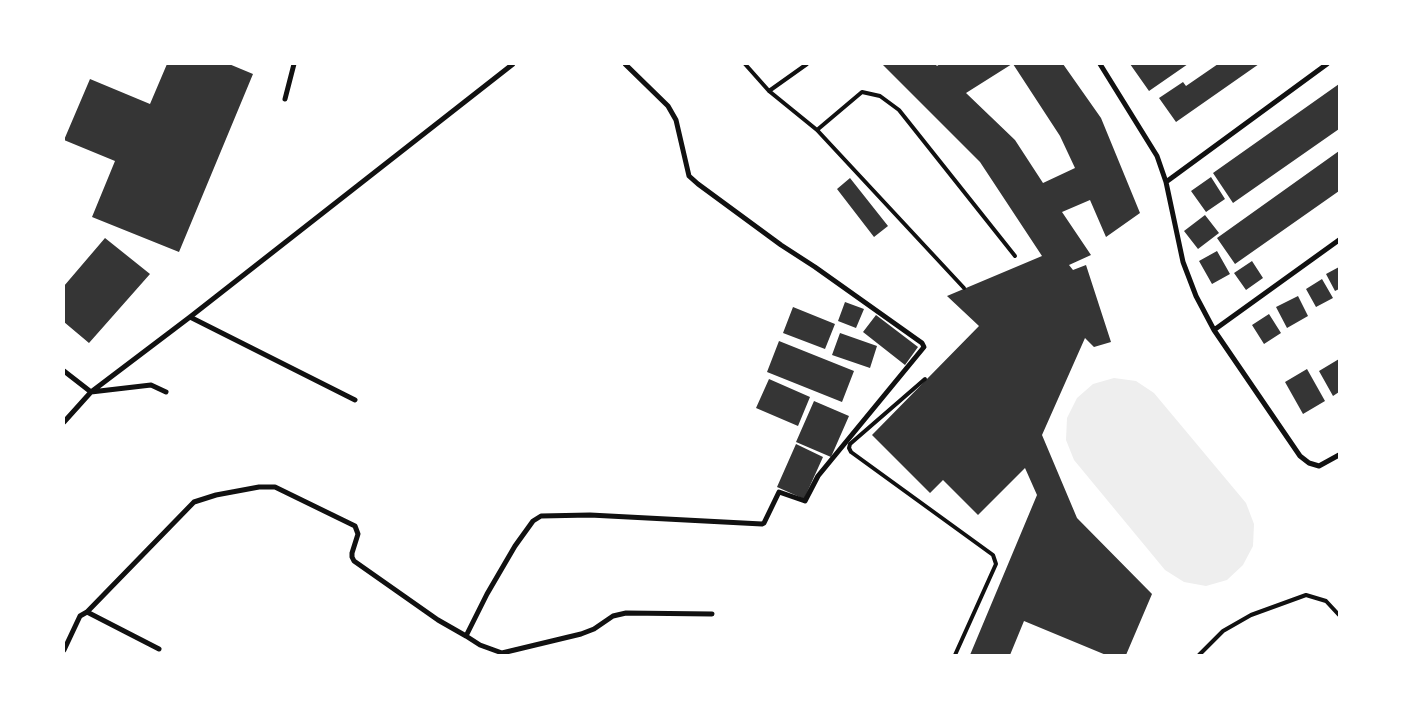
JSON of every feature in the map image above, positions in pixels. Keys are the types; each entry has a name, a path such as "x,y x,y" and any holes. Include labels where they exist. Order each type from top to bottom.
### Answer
{"street":[{"path":"285,99 294,64"},
{"path":"64,422 91,392 190,318 513,64"},
{"path":"466,636 487,594 515,546 533,521 541,516 590,515 762,524 780,492 805,501 818,476 924,347 815,267 781,246 689,176 676,120 668,106 625,64"},
{"path":"1100,64 1157,156 1166,182 1183,262 1196,296 1214,330 1300,456 1319,466 1339,455"},
{"path":"1166,182 1327,64"},
{"path":"1214,330 1339,240"},
{"path":"190,318 355,400"},
{"path":"64,372 91,392 151,385 166,392"},
{"path":"64,650 80,616 87,612 194,502 267,486 275,487 355,526 358,534 352,553 354,561 438,620 480,645 502,653 581,634 594,629 613,616 626,613 712,614"},
{"path":"87,612 159,649"}],"lane":[{"path":"745,64 769,91 817,130 964,288"},
{"path":"769,91 807,64"},
{"path":"817,130 862,92 880,96 899,110 1015,256"},
{"path":"925,379 850,444 849,448 851,452 994,555 996,564 956,655"},
{"path":"1199,655 1223,631 1251,615 1306,595 1326,601 1339,615"}],"shaded area":[{"path":"1114,378 1136,381 1154,393 1246,503 1254,524 1253,546 1243,565 1227,580 1206,586 1184,582 1165,570 1074,460 1066,440 1067,418 1077,398 1093,384"}],"building":[{"path":"167,64 229,64 253,74 179,252 92,217 115,161 64,140 90,79 150,104"},
{"path":"882,64 935,64 937,66 940,64 1012,64 966,93 1015,140 1043,183 1075,168 1060,136 1013,64 1063,64 1101,118 1140,213 1106,237 1090,200 1062,212 1091,255 1069,265 1073,270 1086,265 1111,342 1094,347 1085,338 1042,435 1077,518 1152,594 1126,655 1106,655 1024,621 1010,655 970,655 1037,495 1025,468 978,515 943,480 930,493 872,435 979,326 947,296 1042,256 980,162"},
{"path":"1130,64 1188,64 1149,91"},
{"path":"1218,64 1259,64 1176,122 1159,98 1183,82 1186,86"},
{"path":"1339,84 1339,129 1233,203 1213,173"},
{"path":"1339,151 1339,191 1235,264 1217,238"},
{"path":"1211,177 1225,199 1206,212 1191,191"},
{"path":"850,178 888,226 874,237 837,189"},
{"path":"1205,215 1219,233 1198,249 1184,231"},
{"path":"105,238 150,274 89,343 64,322 64,286"},
{"path":"1217,251 1230,274 1212,284 1199,261"},
{"path":"1252,261 1263,278 1246,290 1234,273"},
{"path":"1339,267 1339,289 1335,291 1326,274"},
{"path":"1322,279 1333,298 1316,307 1306,289"},
{"path":"1298,296 1308,316 1287,328 1276,307"},
{"path":"845,302 864,309 856,328 838,321"},
{"path":"793,307 835,324 825,349 783,333"},
{"path":"1269,314 1281,333 1264,344 1252,325"},
{"path":"876,315 918,347 905,365 863,332"},
{"path":"840,333 877,346 870,368 832,355"},
{"path":"779,341 854,371 842,402 767,372"},
{"path":"1339,359 1339,392 1333,396 1319,371"},
{"path":"1307,369 1325,401 1303,414 1285,382"},
{"path":"769,379 810,397 798,426 756,408"},
{"path":"814,401 849,416 831,457 796,442"},
{"path":"796,444 823,457 804,499 777,487"}]}
